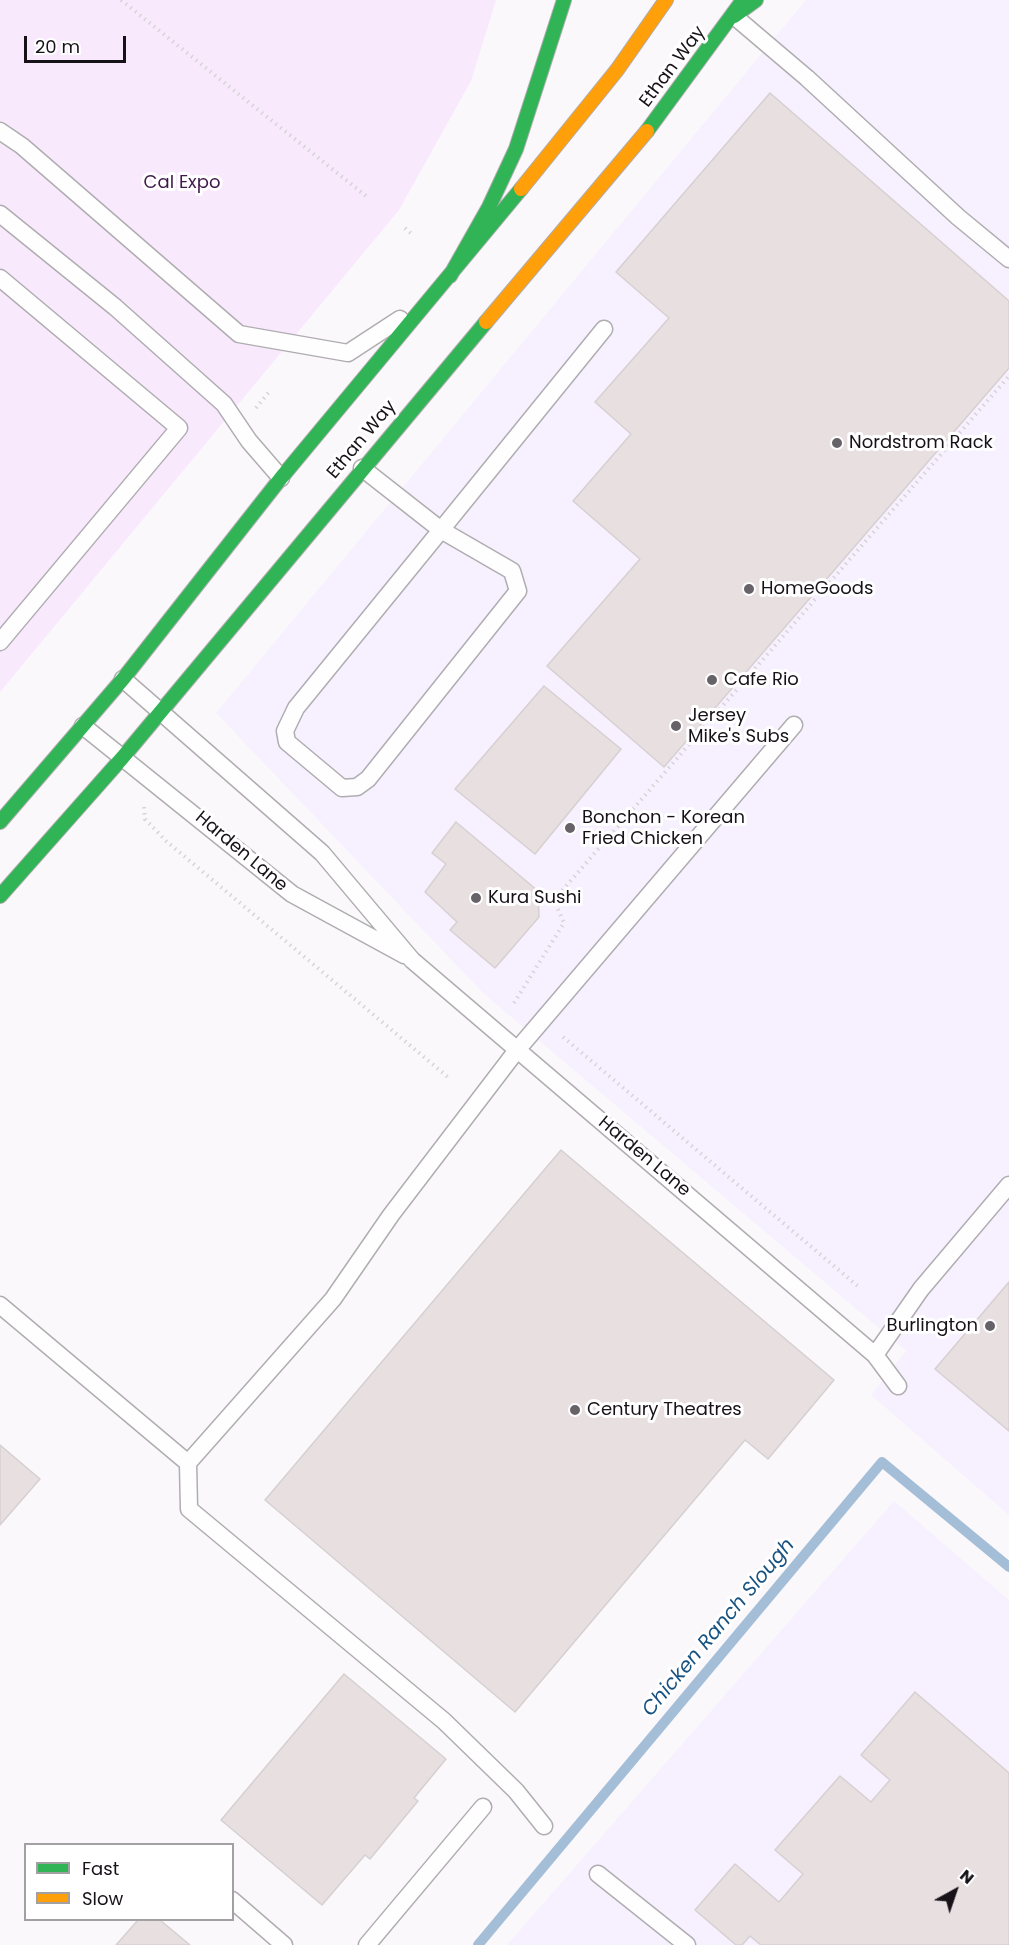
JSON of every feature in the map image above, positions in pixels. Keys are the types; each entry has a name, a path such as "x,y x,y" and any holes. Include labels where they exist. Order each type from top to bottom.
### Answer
{"street":[{"path":"450,276 489,207 516,149 564,0"},
{"name":"Ethan Way","path":"0,822 123,678 281,478 450,276 617,70 666,0"},
{"name":"Ethan Way","path":"0,896 123,757 362,468 648,129 734,16 743,0"},
{"path":"734,16 756,0"}],"lane":[{"path":"734,16 807,78 958,217 1009,259"},
{"path":"0,131 22,146 239,334 348,353 431,299"},
{"path":"0,214 115,307 224,404 249,441 281,478"},
{"path":"0,278 179,428 0,642"},
{"path":"362,468 441,530 512,571 518,591 368,779 357,787 342,788 287,742 285,731 296,708 441,530 604,329"},
{"name":"Harden Lane","path":"123,678 322,853 412,960 755,1249 875,1355 898,1386"},
{"path":"544,1826 516,1791 444,1721 189,1509 188,1463 333,1299 391,1215 517,1050 794,725"},
{"name":"Harden Lane","path":"83,726 292,894 412,960"},
{"path":"875,1355 921,1289 1009,1185"},
{"path":"0,1305 188,1463"},
{"path":"367,1945 483,1807"},
{"path":"598,1874 687,1945"},
{"path":"234,1902 284,1945"}],"path":[{"path":"121,0 366,196"},
{"path":"405,228 414,236"},
{"path":"514,1003 564,923 554,900 1009,376"},
{"path":"252,413 269,392"},
{"path":"143,801 145,819 166,841 449,1078"},
{"path":"572,1044 860,1288"}],"shaded area":[{"path":"806,0 1009,0 1009,1515 871,1395 906,1351 484,994 216,713"},
{"path":"894,1501 1009,1600 1009,1945 507,1945"}],"green space":[{"name":"Cal Expo","path":"0,0 496,0 471,81 399,210 0,692"}],"building":[{"path":"770,93 1009,301 1009,368 664,767 547,666 640,559 573,501 631,434 595,402 669,318 616,272"},
{"path":"544,686 621,749 535,854 455,789"},
{"path":"456,822 538,891 539,917 495,968 450,930 457,922 425,892 446,864 432,853"},
{"name":"Century Theatres","path":"561,1150 834,1380 768,1459 745,1440 515,1712 265,1500"},
{"name":"Burlington","path":"1009,1282 1009,1431 935,1369"},
{"path":"0,1445 40,1479 0,1525"},
{"path":"344,1674 446,1759 414,1798 418,1801 370,1859 365,1855 322,1905 221,1820"},
{"path":"915,1692 1009,1773 1009,1945 761,1945 750,1936 742,1945 736,1945 695,1910 735,1864 779,1902 803,1874 775,1850 840,1776 871,1802 890,1780 861,1755"},
{"path":"137,1921 161,1921 190,1945 116,1945"}],"waterway":[{"name":"Chicken Ranch Slough","path":"478,1945 882,1462 1009,1567"}],"traffic: fast":[{"path":"450,276 489,207 516,149 564,0"},
{"path":"647,131 743,0"},
{"path":"734,16 756,0"},
{"path":"0,822 123,679 281,478 521,189"},
{"path":"0,896 123,757 486,322"}],"traffic: slow":[{"path":"521,189 617,70 666,0"},
{"path":"486,322 647,131"}],"place":[{"name":"Nordstrom Rack","path":"837,443"},
{"name":"HomeGoods","path":"749,589"},
{"name":"Cafe Rio","path":"712,680"},
{"name":"Jersey Mike's Subs","path":"676,726"},
{"name":"Bonchon - Korean Fried Chicken","path":"570,828"},
{"name":"Kura Sushi","path":"476,898"},
{"name":"Burlington","path":"990,1326"},
{"name":"Century Theatres","path":"575,1410"}]}
